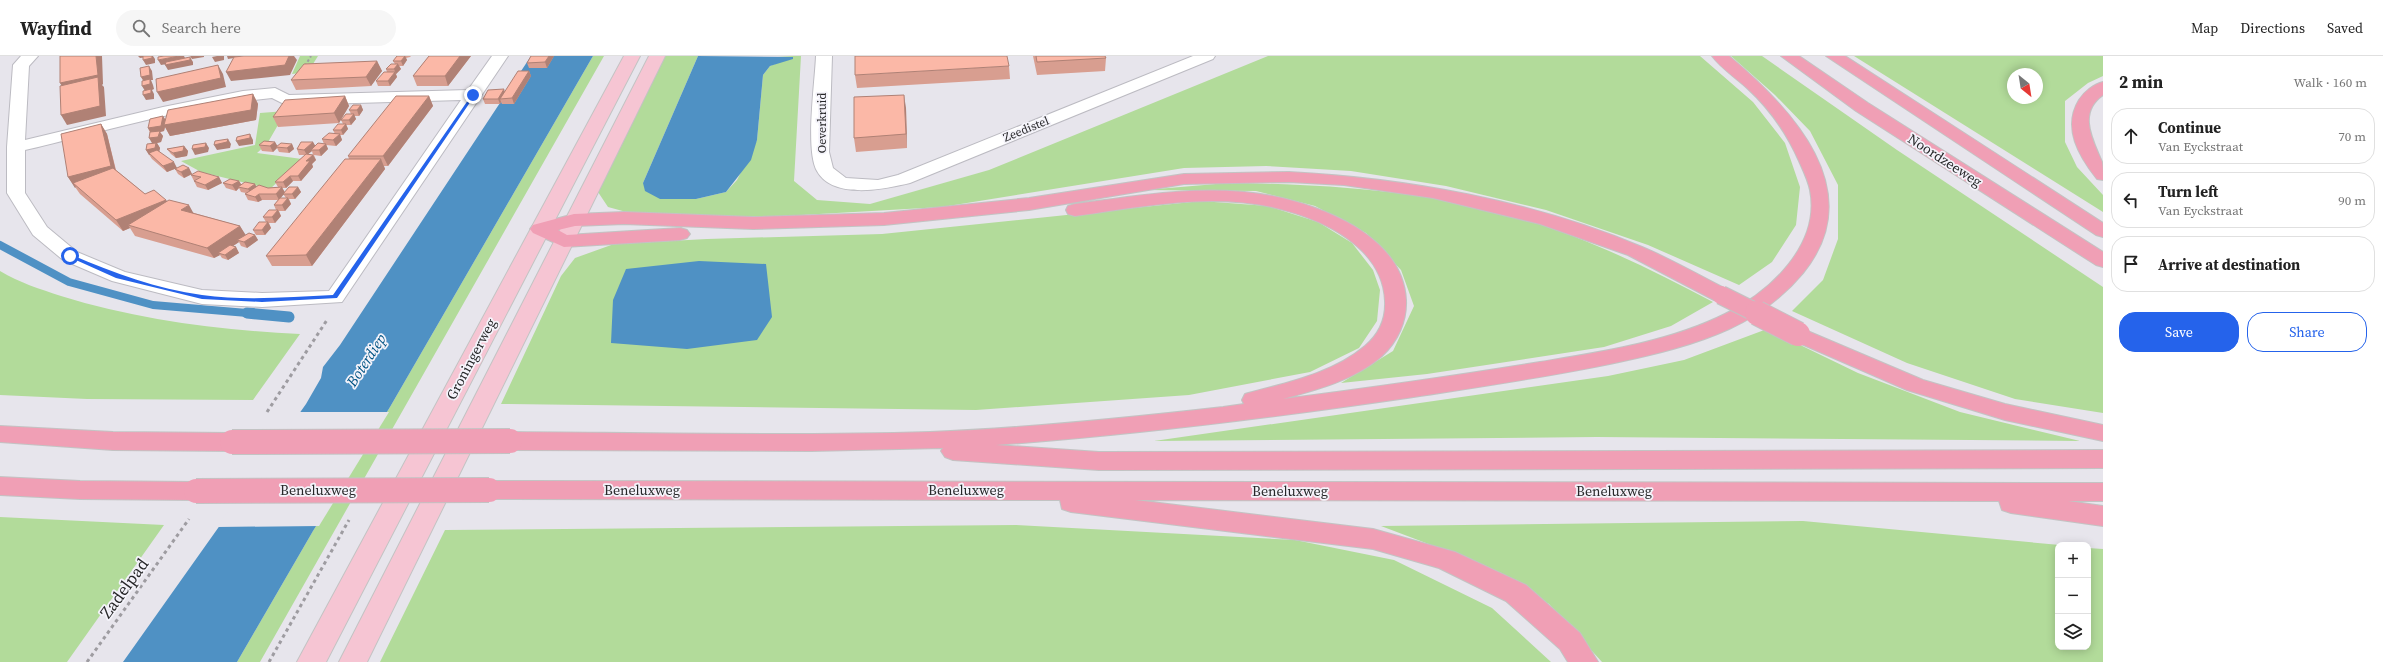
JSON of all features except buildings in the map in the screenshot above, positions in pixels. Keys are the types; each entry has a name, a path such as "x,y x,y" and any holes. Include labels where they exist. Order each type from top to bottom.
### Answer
{"highway":[{"path":"0,434 113,441 232,442 824,442 989,437 1190,418 1394,392 1616,356 1690,337 1742,314 1776,289 1801,265 1815,237 1820,214 1820,190 1801,146 1787,123 1767,99 1720,56"},
{"name":"Noordzeeweg","path":"1789,56 1862,107 2103,261"},
{"name":"Noordzeeweg","path":"1834,56 2103,231"},
{"path":"2103,87 2088,99 2078,122 2088,157 2103,175"},
{"path":"540,229 574,220 624,218 753,224 884,219 956,213 1029,204 1131,186 1184,179 1289,177 1344,180 1432,192 1547,220 1635,251 1798,334 1915,385 2005,412 2103,433"},
{"path":"540,229 564,241 687,233 802,233 884,230 966,223 1158,199 1227,196 1279,203 1309,212 1337,223 1357,236 1373,251 1386,267 1398,297 1395,324 1382,342 1361,360 1332,374 1266,396 1190,418"},
{"path":"824,442 1099,461 2103,459"},
{"name":"Beneluxweg","path":"0,486 80,490 196,491 1933,491"},
{"path":"968,490 1373,539 1446,559 1516,593 1570,641 1584,662"},
{"path":"1933,491 2103,492"},
{"path":"1933,491 2103,516"}],"main road":[{"name":"Groningerweg","path":"311,662 632,56"},
{"name":"Groningerweg","path":"353,662 657,56"}],"street":[{"path":"30,56 21,65 16,148 16,193 40,231 70,256 119,277 202,297 262,300 335,297 500,56"},
{"name":"Oeverkruid","path":"824,56 820,152 825,170 841,183"},
{"name":"Zeedistel","path":"841,183 878,185 904,178 1207,56"},
{"path":"16,148 163,112 243,96 275,93 286,100 473,95"}],"path":[{"path":"272,405 336,306 335,297"},
{"name":"Zadelpad","path":"87,662 182,530"}],"green space":[{"path":"300,56 318,56 308,72 292,74"},
{"path":"593,56 604,56 260,662 237,662 313,531 390,407"},
{"path":"665,56 698,56 643,183 696,199 726,192 737,180 757,140 763,75 770,66 793,57 778,56 801,56 794,181 817,200 870,204 989,170 1268,56 1700,56 1753,102 1785,143 1800,187 1796,225 1772,262 1739,285 1648,245 1546,210 1446,186 1351,171 1266,166 1184,168 942,207 766,217 630,213 608,207 598,192"},
{"path":"1731,56 1762,56 1897,150 2103,287 2103,413 2015,399 1907,363 1792,311 1823,280 1838,239 1838,185 1810,131 1775,95"},
{"path":"1854,56 2103,56 2103,76 2088,83 2065,101 2065,142 2077,167 2103,195 2103,212"},
{"path":"286,111 267,144 257,153 302,159 270,189 201,172 181,161 255,145 260,113"},
{"path":"1228,183 1298,185 1368,190 1438,199 1507,214 1560,231 1612,252 1713,302 1671,326 1604,347 1427,374 1341,383 1393,351 1414,306 1401,270 1366,233 1315,206 1256,191 1145,190"},
{"path":"1201,201 1268,206 1318,222 1352,243 1373,270 1380,290 1377,321 1359,348 1310,372 1189,395 976,410 501,404 561,276 575,258 614,244 707,239 882,234"},
{"path":"0,271 45,291 120,312 210,327 300,334 253,400 87,399 0,395"},
{"path":"1767,329 1858,373 1960,412 2080,441 1597,437 1154,441 1608,376 1684,360"},
{"path":"0,517 164,525 67,662 0,662"},
{"path":"1803,521 2055,545 2055,650 2091,650 2091,548 2103,549 2103,662 1602,662 1549,604 1484,565 1381,526"},
{"path":"1016,525 1295,540 1394,560 1492,608 1551,662 380,662 445,530"}],"water":[{"name":"Boterdiep","path":"531,56 593,56 390,407 313,531 237,662 123,662 306,404 321,378 323,367 340,345"},
{"path":"698,56 793,57 793,59 770,66 763,75 757,140 751,160 726,192 696,199 660,199 645,191 643,183"},
{"path":"699,261 766,264 772,317 757,340 687,349 611,343 613,300 626,269"}],"pier":[{"path":"298,412 389,412 319,526 217,527"}],"waterway":[{"path":"0,245 69,282 153,305 259,314"},
{"path":"247,313 289,317"}],"route":[{"path":"70,256 119,277 202,297 262,300 335,297 473,95"}]}
